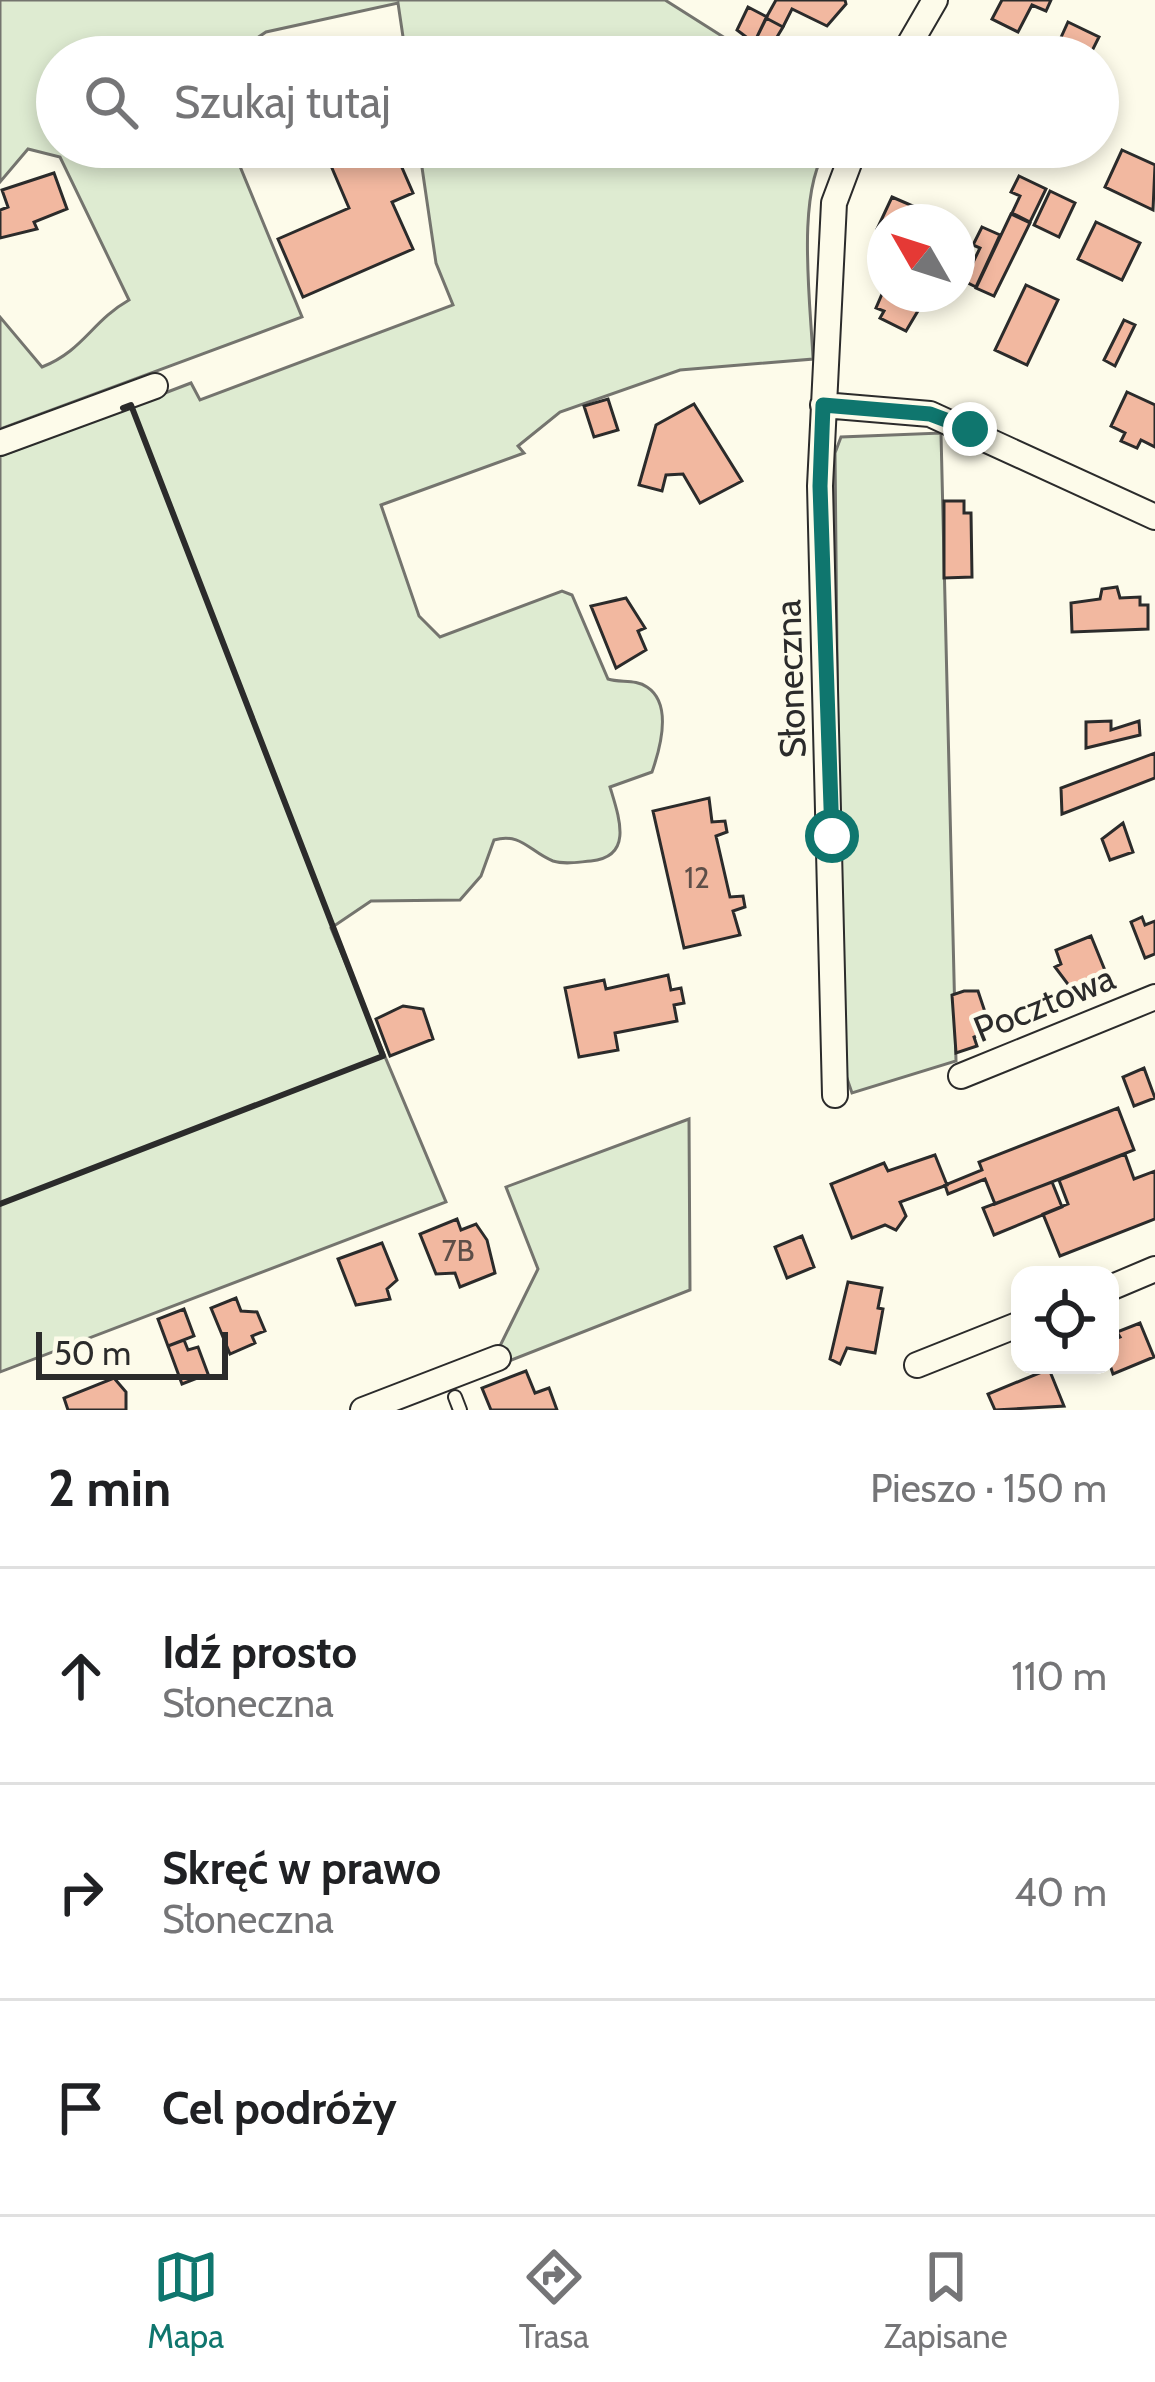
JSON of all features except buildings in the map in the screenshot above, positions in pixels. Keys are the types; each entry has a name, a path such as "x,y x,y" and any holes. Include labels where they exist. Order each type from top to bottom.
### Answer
{"street":[{"path":"914,36 934,0"},
{"name":"Słoneczna","path":"835,1095 823,405 834,203 847,168"},
{"path":"0,443 155,386"},
{"path":"823,405 930,414 1155,517"},
{"name":"Pocztowa","path":"961,1076 1155,997"},
{"path":"1119,1284 1155,1269"},
{"path":"917,1365 1011,1328"},
{"path":"363,1410 498,1358"}],"green space":[{"path":"0,0 665,0 722,36 403,36 398,3 260,36 36,36 36,151 28,149 0,182"},
{"path":"65,168 241,168 302,317 0,429 0,317 42,367 68,353 129,300"},
{"path":"422,168 817,168 808,219 813,359 680,370 560,412 518,446 524,453 381,505 419,616 440,637 562,591 572,595 608,679 643,685 655,695 662,715 652,772 610,787 620,834 613,852 605,858 558,862 518,841 494,840 481,876 460,900 371,901 331,928 446,1202 0,1372 0,456 191,383 200,400 453,305 436,263"},
{"path":"941,433 956,1061 852,1093 841,1061 835,453 841,437"},
{"path":"689,1119 690,1290 509,1361 498,1350 538,1269 506,1187"}],"wall":[{"path":"0,1204 383,1056 131,405 123,408"}],"route":[{"path":"832,836 820,486 823,405 930,414 970,429"}]}
